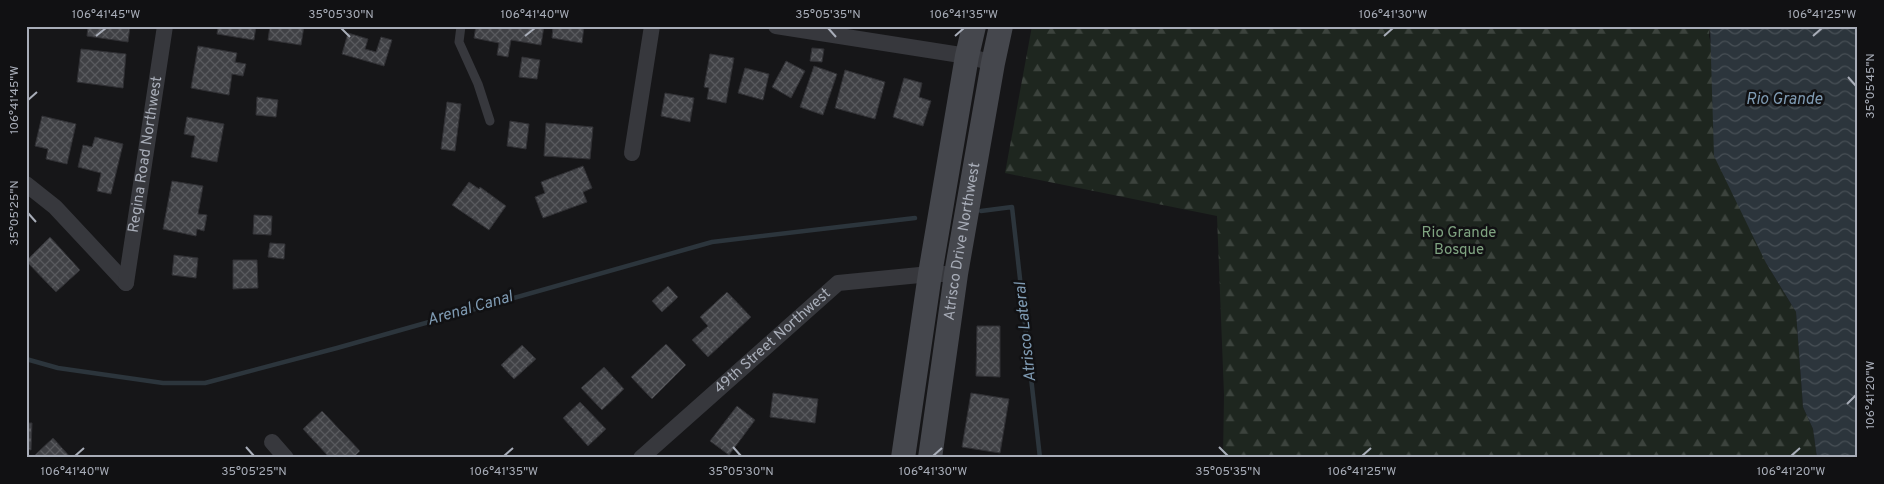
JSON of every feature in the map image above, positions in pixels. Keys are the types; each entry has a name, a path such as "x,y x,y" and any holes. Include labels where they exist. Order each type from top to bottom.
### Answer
{"main road":[{"name":"Atrisco Drive Northwest","path":"903,458 930,274 967,56 974,26"},
{"name":"Atrisco Drive Northwest","path":"930,458 956,274 1001,26"}],"street":[{"name":"Regina Road Northwest","path":"26,184 56,207 126,283 165,26"},
{"path":"632,153 652,26"},
{"path":"776,26 967,56 993,63"},
{"name":"49th Street Northwest","path":"641,458 838,283 930,274 956,274"},
{"path":"272,442 286,458"}],"lane":[{"path":"461,26 459,42 478,84 490,121"}],"green space":[{"name":"Rio Grande Bosque","path":"1032,26 1710,26 1709,36 1766,263 1796,312 1803,407 1813,429 1817,458 1223,458 1224,395 1217,216 1005,173"}],"water":[{"name":"Rio Grande","path":"1710,26 1858,26 1858,458 1817,458 1813,429 1803,407 1796,312 1766,263 1714,156"}],"building":[{"path":"88,26 130,26 128,42 87,36"},
{"path":"218,26 256,26 254,40 217,34"},
{"path":"270,26 304,26 301,45 268,40"},
{"path":"476,26 544,26 541,45 511,40 508,57 497,55 499,43 474,38"},
{"path":"553,26 584,26 582,43 552,38"},
{"path":"348,33 368,39 365,49 376,52 381,37 392,40 384,66 342,54"},
{"path":"198,46 237,53 235,62 246,64 243,76 232,74 229,95 191,88"},
{"path":"812,48 824,49 822,62 810,61"},
{"path":"81,49 126,54 123,88 77,82"},
{"path":"710,54 734,58 726,103 707,99 709,88 704,87"},
{"path":"522,57 540,60 537,79 519,77"},
{"path":"786,61 805,71 791,98 772,87"},
{"path":"814,66 837,74 823,115 800,107"},
{"path":"745,68 769,74 763,100 738,93"},
{"path":"845,70 885,82 875,119 835,108"},
{"path":"904,78 922,83 919,97 931,101 923,126 893,117"},
{"path":"665,93 694,98 690,122 661,116"},
{"path":"257,97 278,100 276,117 256,115"},
{"path":"447,102 461,104 455,151 441,149"},
{"path":"42,116 76,124 67,164 46,159 48,149 35,146"},
{"path":"187,117 224,124 217,162 191,157 195,136 184,134"},
{"path":"510,121 529,124 526,149 507,146"},
{"path":"546,123 593,127 590,159 544,156"},
{"path":"95,137 123,144 111,194 97,191 101,173 78,167 83,145 92,147"},
{"path":"583,166 592,188 583,192 587,202 543,218 535,197 545,193 541,182"},
{"path":"172,181 203,186 198,214 207,215 204,231 197,229 196,236 163,229"},
{"path":"469,182 479,189 480,187 506,206 489,230 452,205"},
{"path":"254,215 272,216 271,235 253,234"},
{"path":"50,237 80,270 56,292 26,261"},
{"path":"270,243 285,244 284,259 268,257"},
{"path":"174,255 198,258 196,278 172,275"},
{"path":"233,260 257,260 258,288 233,289"},
{"path":"668,286 678,297 662,312 652,301"},
{"path":"727,292 751,317 708,357 692,340 708,326 700,317"},
{"path":"977,326 1000,326 1000,377 976,376"},
{"path":"666,344 686,365 652,399 631,377"},
{"path":"522,345 536,359 514,379 501,365"},
{"path":"604,367 624,389 602,410 581,388"},
{"path":"773,393 818,399 815,423 770,417"},
{"path":"971,393 1009,399 1000,453 962,447"},
{"path":"580,402 606,429 588,446 563,418"},
{"path":"737,406 755,420 729,455 710,441"},
{"path":"322,411 360,451 353,458 330,458 303,429"},
{"path":"26,423 32,423 31,450 26,449"},
{"path":"53,438 71,458 38,458 35,455"}],"waterway":[{"name":"Atrisco Lateral","path":"981,211 1012,207 1040,458"},
{"name":"Arenal Canal","path":"26,359 58,368 163,383 205,383 337,348 712,242 915,218"}]}
